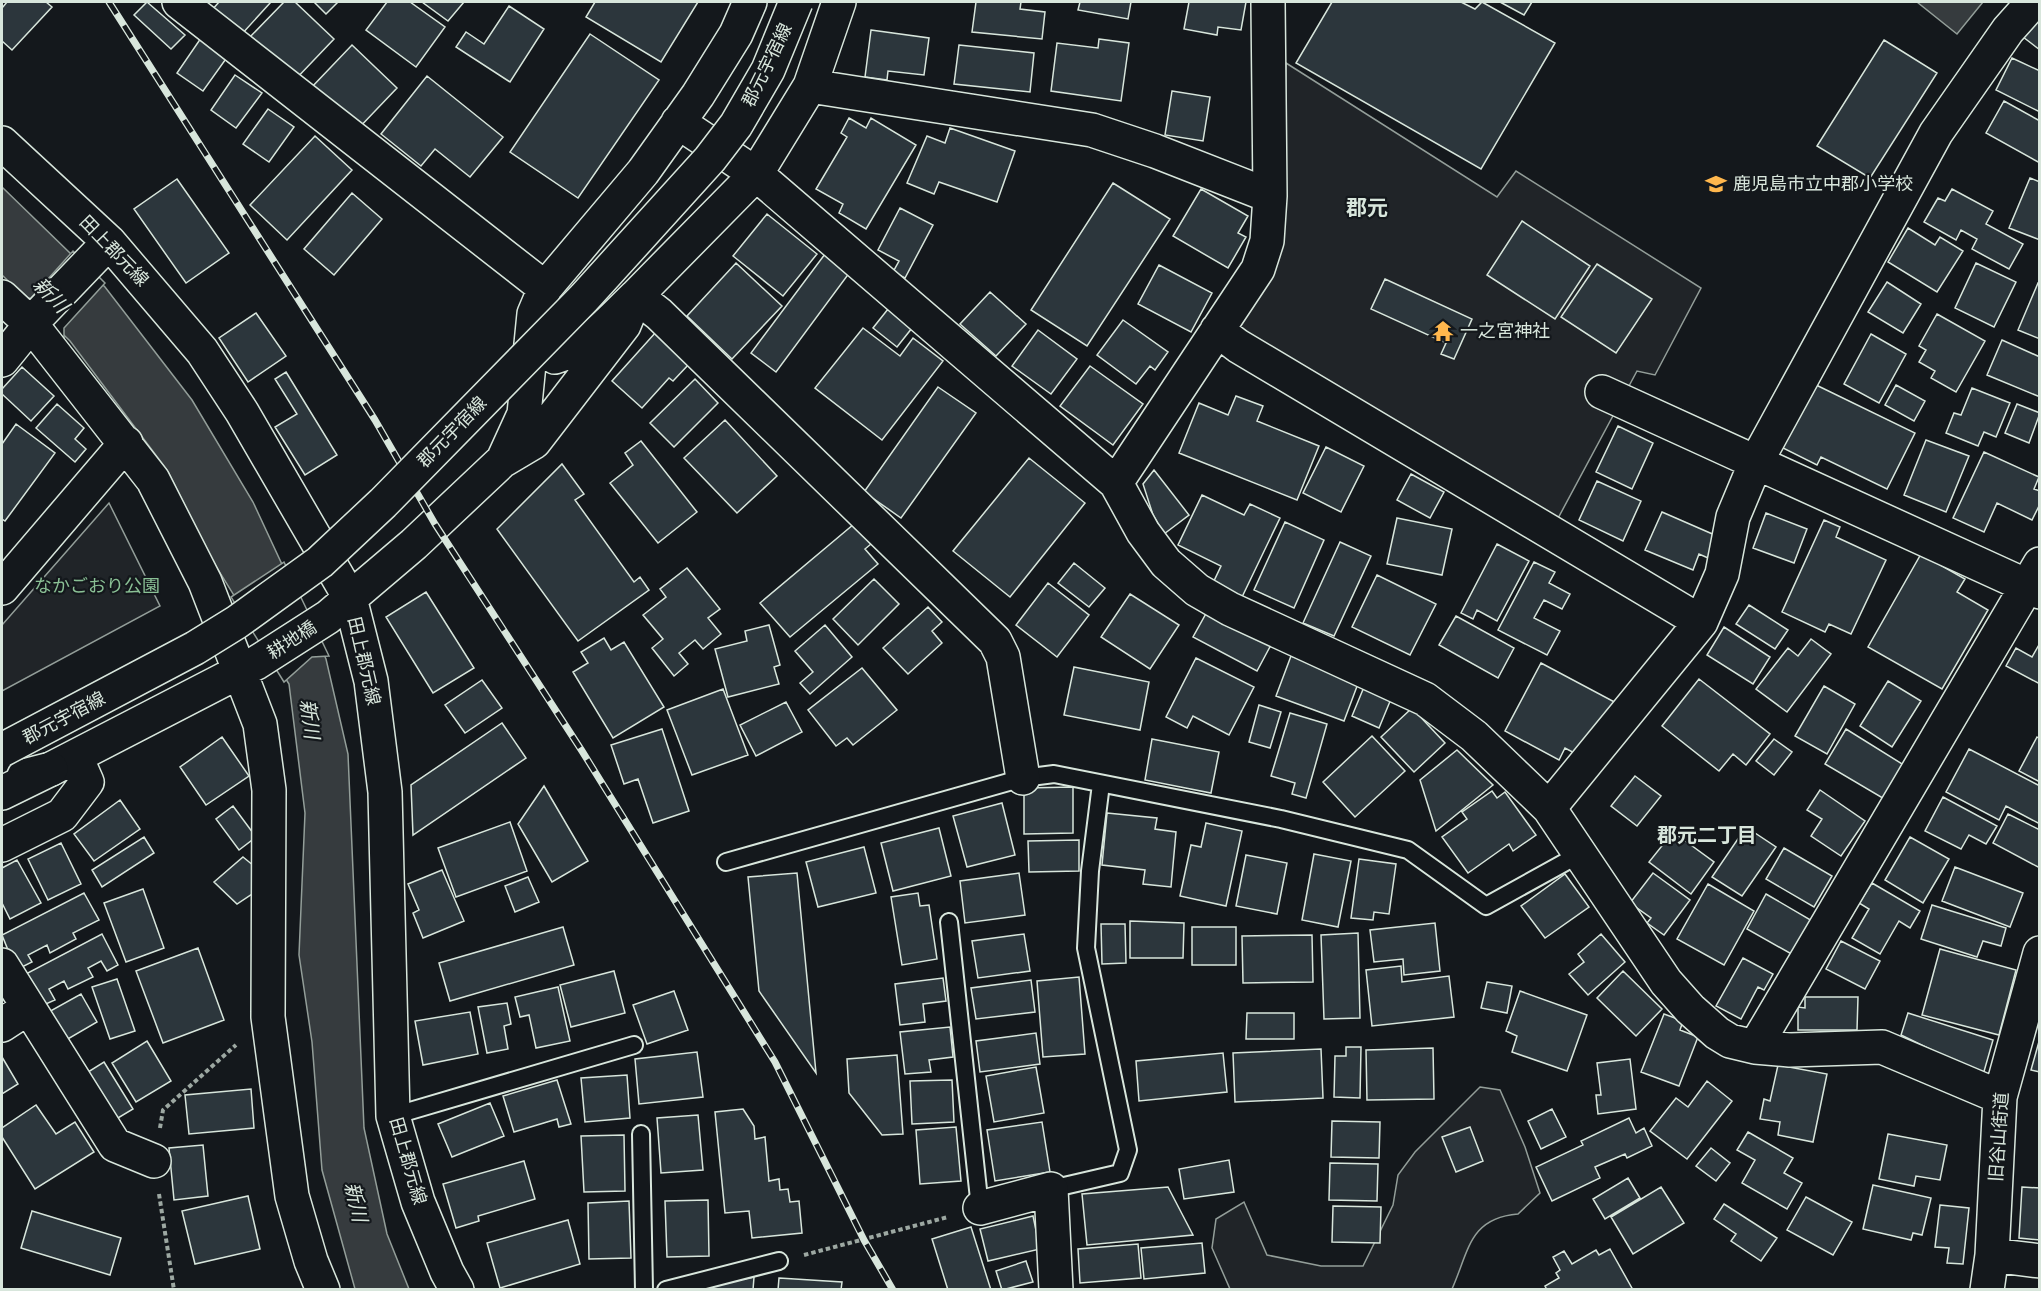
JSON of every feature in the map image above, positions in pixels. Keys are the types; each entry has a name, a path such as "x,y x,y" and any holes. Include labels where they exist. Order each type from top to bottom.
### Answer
{"street":[{"path":"179,2 545,288"},
{"path":"502,461 524,414 534,314 545,288 643,172 736,34 750,2"},
{"name":"郡元宇宿線","path":"2,750 195,648 237,622 320,562 352,532 584,298 710,159 736,125 768,70 796,2"},
{"path":"533,336 555,357 574,352 596,335 636,296 756,174 810,86 839,2"},
{"path":"1116,483 1258,269 1267,241 1270,196 1268,2"},
{"path":"1549,808 1701,622 1722,574 1733,517 1756,462 1936,133 2008,30 2033,2"},
{"path":"810,86 1092,130 1155,151 1270,196"},
{"path":"678,122 756,174 1116,483 1149,540 1166,563 1197,590 1230,609 1425,699 1474,736 1549,808 1666,982 1689,1009 1730,1041 1755,1047 1790,1050 1882,1047 2000,1097"},
{"name":"田上郡元線","path":"2,143 109,242 202,351 242,412 339,608 371,681 385,792 393,1116 418,1202 447,1272 457,1290"},
{"path":"2,360 34,321 109,242"},
{"path":"502,461 534,442 624,325 636,296"},
{"path":"636,296 659,314 995,641 1003,657 1023,778"},
{"path":"2,297 34,321 153,480 248,667 260,724 269,790 268,1017 292,1196 310,1261 323,1290"},
{"path":"1217,330 1248,352 1701,622"},
{"path":"1602,392 1756,462 2035,581 1755,1047"},
{"path":"2,588 126,443"},
{"name":"耕地橋","path":"63,763 248,667 339,608 414,544 502,461"},
{"path":"2,779 13,779 63,763"},
{"path":"2,793 63,763"},
{"path":"2,845 62,815 87,782 63,763"},
{"name":"旧谷山街道","path":"1987,1290 1992,1255 2000,1097 2040,953"},
{"path":"2,965 15,1016 115,1145 154,1161"},
{"path":"980,1208 1051,1189 1056,1290"},
{"path":"1992,1255 2040,1261"}],"lane":[{"path":"726,862 1023,778 1054,774 1281,819 1408,850 1486,906 1580,854"},
{"path":"1051,1189 1120,1173 1128,1150 1086,948 1090,872 1101,784"},
{"path":"949,922 980,1208"},
{"path":"393,1116 634,1045"},
{"path":"641,1134 644,1290"},
{"path":"666,1290 779,1261"}],"path":[{"path":"174,1290 154,1161 163,1110 268,1017"},
{"path":"779,1261 911,1226"}],"green space":[{"path":"1286,63 1497,197 1516,171 1701,288 1655,375 1637,371 1556,522 1240,340 1239,319 1284,234"},
{"name":"なかごおり公園","path":"109,503 160,606 2,691 2,625"},
{"path":"1480,1087 1500,1090 1525,1147 1540,1193 1518,1214 1489,1222 1480,1229 1467,1250 1452,1289 1230,1289 1212,1248 1216,1219 1244,1202 1267,1255 1321,1266 1363,1266 1393,1205 1398,1175 1415,1152"}],"water":[{"path":"1917,2 1983,2 1957,34"},
{"name":"新川","path":"2,187 105,287 192,400 253,502 326,659 348,754 364,1128 387,1234 409,1289 355,1289 322,1170 312,1042 299,955 305,813 289,684 212,560 167,470 70,341 2,275"}],"pier":[{"path":"73,251 105,283 64,328 64,339 21,299 31,298"},
{"path":"284,562 329,656 312,657 284,682 231,597"}],"building":[{"path":"7,2 46,2 52,7 12,50 2,41 2,8"},
{"path":"147,2 185,35 171,49 134,15"},
{"path":"219,2 271,2 241,35 212,10"},
{"path":"284,2 295,2 334,39 292,83 247,40"},
{"path":"314,2 338,2 326,14"},
{"path":"387,2 410,2 445,27 416,67 366,30"},
{"path":"422,2 464,2 448,21"},
{"path":"595,2 698,2 661,62 586,17"},
{"path":"976,2 1021,2 1020,9 1045,12 1042,39 972,32"},
{"path":"1080,2 1131,2 1128,19 1078,10"},
{"path":"1189,2 1246,2 1241,30 1218,27 1217,35 1184,29"},
{"path":"1332,2 1461,2 1475,9 1482,2 1555,43 1481,169 1296,63"},
{"path":"1500,2 1532,2 1524,15"},
{"path":"509,6 544,29 510,82 456,47 466,32 484,44"},
{"path":"2040,17 2040,50 2023,37"},
{"path":"871,30 929,38 924,75 888,71 887,80 865,77"},
{"path":"590,34 659,80 578,198 510,152"},
{"path":"201,38 228,56 203,91 177,73"},
{"path":"1099,39 1129,43 1121,101 1051,91 1057,43 1098,48"},
{"path":"1884,40 1937,73 1870,178 1817,146"},
{"path":"352,45 397,88 355,132 310,89"},
{"path":"959,45 1034,53 1030,92 954,84"},
{"path":"2012,58 2040,71 2040,112 1996,90"},
{"path":"235,75 262,93 236,128 211,110"},
{"path":"427,76 503,137 470,177 435,149 421,166 381,134"},
{"path":"1172,91 1210,97 1203,141 1165,135"},
{"path":"2004,101 2040,121 2040,163 1986,133"},
{"path":"268,109 294,127 269,162 243,144"},
{"path":"849,118 866,128 871,118 916,145 866,229 839,213 843,204 816,189 847,137 841,133"},
{"path":"950,128 1015,151 997,202 939,182 934,194 907,183 927,136 945,143"},
{"path":"315,136 352,170 287,240 250,205"},
{"path":"2030,178 2040,182 2040,240 2009,228"},
{"path":"177,179 229,253 186,283 134,209"},
{"path":"1113,183 1170,219 1087,346 1031,310"},
{"path":"1201,189 1248,216 1238,233 1246,237 1228,268 1173,236"},
{"path":"1952,189 1993,211 1986,224 2023,244 2009,269 1972,249 1977,239 1961,230 1956,240 1924,222 1938,198 1945,201"},
{"path":"352,193 382,219 334,275 304,249"},
{"path":"900,208 933,225 905,278 893,272 899,261 878,250"},
{"path":"767,214 817,254 783,296 733,256"},
{"path":"1522,221 1590,266 1555,319 1487,275"},
{"path":"1908,228 1935,245 1940,237 1963,251 1937,292 1888,262"},
{"path":"825,254 850,272 776,372 751,353"},
{"path":"736,263 782,306 732,359 687,316"},
{"path":"1976,263 2016,282 1994,327 1955,308"},
{"path":"1597,264 1652,299 1616,353 1561,317"},
{"path":"1159,265 1212,293 1191,332 1138,304"},
{"name":"一之宮神社","path":"1385,279 1472,319 1454,359 1441,354 1446,343 1371,309"},
{"path":"1887,282 1921,304 1903,333 1868,312"},
{"path":"2038,283 2040,284 2040,339 2018,330"},
{"path":"990,292 1026,324 996,356 960,324"},
{"path":"888,309 912,328 897,347 873,328"},
{"path":"256,313 286,356 248,382 219,338"},
{"path":"1937,314 1985,341 1956,392 1931,378 1935,371 1919,362 1926,350 1919,346"},
{"path":"1123,320 1168,352 1155,370 1150,366 1136,384 1097,355"},
{"path":"863,328 900,356 913,338 943,361 882,440 815,388"},
{"path":"1038,330 1077,359 1051,394 1012,366"},
{"path":"656,332 690,363 673,381 669,378 642,408 612,381"},
{"path":"1871,334 1906,354 1879,403 1844,384"},
{"path":"2002,340 2040,357 2040,397 1987,375"},
{"path":"1090,366 1143,404 1113,445 1060,406"},
{"path":"22,367 54,396 31,421 2,394 2,389"},
{"path":"286,372 337,455 305,475 275,427 297,414 275,379"},
{"path":"695,379 718,403 674,447 650,423"},
{"path":"1812,383 1915,433 1887,489 1821,457 1817,465 1781,447"},
{"path":"1896,385 1925,401 1914,421 1885,405"},
{"path":"938,387 976,413 901,518 864,492"},
{"path":"1972,388 2010,403 1996,437 1984,432 1978,446 1946,433 1954,413 1961,415"},
{"path":"1236,396 1263,406 1257,421 1319,446 1297,500 1179,453 1199,403 1228,415"},
{"path":"57,404 84,428 75,439 86,449 75,462 36,428"},
{"path":"2017,404 2040,413 2029,443 2005,433"},
{"path":"725,420 777,476 737,513 684,458"},
{"path":"16,424 55,453 5,521 2,519 2,444"},
{"path":"1618,426 1653,443 1632,489 1596,472"},
{"path":"1926,440 1969,456 1946,512 1904,495"},
{"path":"641,441 697,512 658,543 610,483 633,465 625,453"},
{"path":"1326,447 1364,466 1341,512 1303,493"},
{"path":"1984,452 2039,477 2034,489 2040,491 2040,504 2032,520 1997,503 1984,532 1953,518"},
{"path":"1029,458 1085,503 1010,597 953,551"},
{"path":"562,464 584,494 575,500 634,582 640,577 649,590 578,641 497,529"},
{"path":"1154,470 1189,515 1164,534 1153,515 1143,484"},
{"path":"1411,474 1444,492 1430,518 1397,500"},
{"path":"1597,481 1641,501 1623,541 1579,520"},
{"path":"1202,495 1244,515 1250,504 1280,518 1242,597 1213,583 1221,566 1178,545"},
{"path":"1662,512 1717,536 1708,558 1699,554 1693,570 1645,550"},
{"path":"1766,513 1807,529 1794,563 1753,548"},
{"path":"1397,518 1452,529 1442,575 1387,564"},
{"path":"1824,520 1840,527 1836,537 1886,560 1851,634 1829,624 1825,632 1782,612"},
{"path":"1285,522 1324,540 1294,608 1254,590"},
{"path":"854,524 871,544 865,549 878,564 790,637 760,603"},
{"path":"1340,542 1371,556 1334,636 1303,623"},
{"path":"1497,544 1529,561 1497,621 1477,610 1473,619 1461,613"},
{"path":"1921,554 1965,579 1957,592 1988,610 1942,689 1868,647"},
{"path":"1534,562 1555,572 1549,583 1570,594 1562,609 1544,600 1534,618 1560,631 1547,655 1498,630"},
{"path":"1074,563 1105,588 1089,607 1058,583"},
{"path":"687,568 720,609 708,618 721,634 703,649 695,640 679,653 688,664 674,676 652,648 663,639 643,615 666,597 660,589"},
{"path":"1377,575 1436,604 1410,655 1352,627"},
{"path":"874,579 899,604 858,645 833,619"},
{"path":"1048,583 1089,615 1057,657 1016,625"},
{"path":"426,592 474,668 433,693 386,617"},
{"path":"1130,594 1179,625 1150,669 1101,637"},
{"path":"1749,605 1788,630 1775,649 1736,624"},
{"path":"928,607 942,622 932,631 942,643 908,674 883,648"},
{"path":"1208,610 1272,643 1257,671 1193,637"},
{"path":"1456,616 1514,648 1498,678 1439,645"},
{"path":"769,625 780,665 774,667 779,684 728,697 715,649 747,641 745,631"},
{"path":"825,625 852,657 810,694 800,683 813,672 795,651"},
{"path":"1724,627 1770,657 1753,684 1707,655"},
{"path":"604,638 611,650 624,642 664,707 613,738 573,672 588,663 581,652"},
{"path":"1811,639 1831,654 1787,712 1756,689 1788,648 1798,656"},
{"path":"2040,643 2040,684 2006,666 2016,648 2032,657"},
{"path":"1291,656 1359,681 1344,721 1276,696"},
{"path":"1196,658 1254,687 1229,735 1193,716 1187,728 1166,717"},
{"path":"1541,663 1622,706 1582,757 1565,748 1559,760 1505,731"},
{"path":"1074,667 1149,682 1140,730 1064,715"},
{"path":"862,668 897,710 853,745 847,738 836,746 808,710"},
{"path":"1699,679 1770,734 1746,765 1733,754 1719,771 1662,726"},
{"path":"482,680 502,708 465,733 445,705"},
{"path":"1888,681 1921,701 1892,747 1860,726"},
{"path":"1824,686 1855,704 1827,754 1795,736"},
{"path":"1364,687 1391,699 1379,728 1352,716"},
{"path":"723,689 748,755 692,775 667,710"},
{"path":"786,702 802,732 756,756 740,725"},
{"path":"1259,705 1281,712 1270,748 1249,742"},
{"path":"1412,708 1445,743 1414,772 1381,737"},
{"path":"1290,713 1327,724 1306,798 1292,794 1295,783 1271,776"},
{"path":"502,723 526,758 413,835 411,785"},
{"path":"662,729 689,811 653,823 638,779 624,784 611,745"},
{"path":"1846,729 1907,767 1886,800 1825,764"},
{"path":"1372,736 1405,771 1355,817 1323,782"},
{"path":"222,737 249,776 206,805 180,767"},
{"path":"2037,737 2040,739 2040,782 2019,771"},
{"path":"1152,739 1219,752 1211,793 1145,780"},
{"path":"1774,739 1792,752 1774,775 1756,761"},
{"path":"1969,749 2040,786 2040,824 2006,806 1999,820 1946,792"},
{"path":"1457,750 1493,785 1436,831 1420,780"},
{"path":"1635,776 1661,796 1637,826 1611,806"},
{"path":"544,786 588,861 552,882 518,824"},
{"path":"1073,787 1073,833 1024,834 1024,788"},
{"path":"1820,790 1865,821 1841,856 1811,836 1822,819 1807,810"},
{"path":"1492,791 1497,798 1505,792 1536,835 1513,851 1509,844 1468,873 1442,837 1467,819 1462,812"},
{"path":"1943,797 1997,826 1986,844 1969,835 1961,849 1925,831"},
{"path":"120,800 140,829 94,861 74,834"},
{"path":"1002,803 1015,855 967,867 953,816"},
{"path":"233,806 256,837 239,850 216,819"},
{"path":"1107,813 1157,818 1155,829 1176,832 1171,887 1143,884 1145,870 1102,865"},
{"path":"2008,814 2040,830 2040,868 1993,843"},
{"path":"510,822 527,871 456,897 438,848"},
{"path":"1206,823 1242,831 1226,906 1180,896 1191,845 1201,847"},
{"path":"1746,827 1776,847 1742,896 1712,877"},
{"path":"939,828 951,876 893,891 881,843"},
{"path":"1673,832 1714,862 1691,894 1649,862"},
{"path":"144,837 154,853 102,887 92,870"},
{"path":"1910,837 1949,859 1923,903 1885,880"},
{"path":"1079,840 1079,871 1029,872 1028,841"},
{"path":"61,843 81,884 48,900 28,859"},
{"path":"864,847 876,893 818,907 806,862"},
{"path":"1784,848 1832,876 1814,907 1766,879"},
{"path":"1314,854 1351,861 1338,927 1302,920"},
{"path":"1246,855 1287,863 1277,914 1236,906"},
{"path":"243,857 254,866 252,894 237,904 214,882"},
{"path":"1359,859 1396,864 1389,914 1374,912 1373,920 1351,918"},
{"path":"17,860 41,903 10,919 2,903 2,868"},
{"path":"1955,867 2023,893 2010,927 1942,901"},
{"path":"442,870 464,921 423,938 413,913 419,910 408,884"},
{"path":"797,873 816,1073 759,991 748,877"},
{"path":"1019,873 1025,915 965,923 960,881"},
{"path":"1653,873 1690,900 1664,935 1647,923 1651,918 1630,903"},
{"path":"1565,874 1589,907 1545,938 1521,906"},
{"path":"528,877 539,902 515,912 505,886"},
{"path":"1872,883 1920,911 1910,928 1899,921 1880,954 1852,938 1869,909 1859,903"},
{"path":"1708,884 1754,911 1724,965 1677,939"},
{"path":"143,889 164,948 126,962 104,903"},
{"path":"84,893 99,920 73,933 76,939 50,953 47,945 28,955 32,962 16,970 2,935"},
{"path":"918,893 920,906 929,905 937,959 902,965 891,897"},
{"path":"1766,894 1814,922 1795,956 1747,929"},
{"path":"1932,905 2006,928 2001,946 1983,941 1977,957 1921,939"},
{"path":"1130,921 1184,923 1183,958 1130,958"},
{"path":"1435,923 1440,971 1404,975 1403,959 1374,962 1370,930"},
{"path":"1101,924 1125,924 1126,963 1102,964"},
{"path":"563,927 574,965 450,1001 439,963"},
{"path":"1192,927 1236,927 1236,965 1192,965"},
{"path":"1358,933 1360,1018 1324,1019 1321,935"},
{"path":"102,934 118,965 107,971 101,961 88,968 93,977 68,989 64,981 49,989 55,1000 39,1007 22,976"},
{"path":"1024,934 1030,971 978,978 972,941"},
{"path":"1601,934 1625,962 1588,995 1569,974 1584,962 1578,954"},
{"path":"1312,935 1313,982 1243,983 1242,936"},
{"path":"1841,941 1880,961 1865,989 1826,969"},
{"path":"198,948 224,1020 163,1043 136,971"},
{"path":"1940,949 2016,970 1999,1035 1922,1015"},
{"path":"1743,958 1773,974 1764,990 1758,987 1741,1019 1716,1006"},
{"path":"1401,966 1402,982 1449,976 1454,1017 1372,1026 1366,970"},
{"path":"614,971 625,1013 571,1027 560,985"},
{"path":"1623,971 1662,1009 1636,1036 1597,998"},
{"path":"1079,977 1085,1054 1043,1057 1037,981"},
{"path":"943,978 946,1001 923,1004 925,1022 900,1025 895,984"},
{"path":"117,979 135,1031 110,1039 92,987"},
{"path":"1031,980 1035,1012 976,1019 971,988"},
{"path":"1487,982 1512,986 1507,1013 1481,1008"},
{"path":"558,987 570,1041 536,1048 529,1015 520,1017 515,997"},
{"path":"674,991 688,1030 647,1044 633,1005"},
{"path":"1520,991 1587,1015 1567,1071 1512,1052 1517,1036 1506,1031"},
{"path":"81,994 97,1022 61,1043 45,1014"},
{"path":"1805,997 1858,997 1857,1030 1798,1030 1798,1007 1805,1008"},
{"path":"507,1003 511,1024 504,1026 508,1049 487,1053 478,1007"},
{"path":"470,1012 478,1054 423,1065 415,1021"},
{"path":"1247,1013 1294,1013 1294,1039 1246,1039"},
{"path":"1908,1013 1993,1040 1983,1075 1901,1035"},
{"path":"1664,1014 1683,1021 1680,1030 1698,1037 1679,1086 1641,1072"},
{"path":"950,1027 953,1057 929,1060 931,1072 905,1074 900,1032"},
{"path":"1036,1033 1040,1064 980,1072 976,1041"},
{"path":"2040,1038 2040,1072 2031,1070"},
{"path":"147,1041 171,1081 136,1102 112,1063"},
{"path":"1346,1047 1361,1047 1360,1098 1334,1097 1335,1056 1346,1056"},
{"path":"1433,1048 1434,1099 1367,1100 1366,1050"},
{"path":"1321,1049 1323,1098 1235,1102 1233,1053"},
{"path":"697,1052 703,1097 639,1104 635,1059"},
{"path":"1223,1053 1227,1092 1139,1101 1136,1061"},
{"path":"897,1055 903,1134 882,1135 849,1093 847,1059"},
{"path":"2,1057 18,1084 2,1094"},
{"path":"1630,1059 1636,1109 1598,1114 1596,1095 1601,1095 1597,1063"},
{"path":"104,1062 133,1109 108,1124 80,1077"},
{"path":"1778,1065 1827,1074 1813,1142 1778,1135 1780,1122 1760,1119 1764,1099 1770,1101"},
{"path":"1036,1067 1044,1113 994,1122 986,1076"},
{"path":"627,1075 630,1118 585,1122 581,1078"},
{"path":"557,1080 571,1124 559,1127 557,1119 514,1132 503,1096"},
{"path":"952,1080 954,1122 912,1124 910,1081"},
{"path":"1707,1081 1732,1101 1687,1159 1650,1131 1676,1098 1688,1107"},
{"path":"251,1089 254,1128 189,1134 185,1095"},
{"path":"490,1103 504,1136 452,1157 438,1124"},
{"path":"36,1105 56,1134 75,1122 94,1152 35,1189 2,1137 2,1128"},
{"path":"743,1109 754,1126 755,1139 765,1137 769,1181 779,1179 780,1190 788,1189 790,1202 799,1201 802,1233 752,1238 749,1211 725,1213 715,1112"},
{"path":"1552,1109 1566,1137 1541,1149 1528,1121"},
{"path":"698,1115 703,1170 661,1173 657,1118"},
{"path":"1629,1118 1636,1133 1644,1128 1652,1146 1627,1158 1625,1154 1595,1167 1600,1178 1552,1201 1536,1167 1583,1145 1581,1141"},
{"path":"1332,1121 1380,1122 1379,1158 1331,1157"},
{"path":"1042,1122 1050,1172 995,1181 987,1130"},
{"path":"956,1127 961,1181 920,1184 916,1130"},
{"path":"1470,1127 1483,1161 1456,1172 1442,1137"},
{"path":"1748,1132 1793,1158 1784,1173 1802,1183 1787,1209 1742,1183 1755,1160 1737,1150"},
{"path":"1888,1134 1947,1145 1940,1180 1916,1176 1914,1186 1879,1179"},
{"path":"624,1135 625,1191 584,1192 581,1136"},
{"path":"203,1145 208,1196 174,1200 169,1148"},
{"path":"1711,1148 1730,1163 1716,1181 1696,1166"},
{"path":"1229,1160 1234,1192 1184,1199 1179,1169"},
{"path":"524,1161 535,1199 478,1216 479,1221 456,1228 443,1184"},
{"path":"1330,1163 1378,1164 1377,1201 1329,1200"},
{"path":"1628,1178 1640,1198 1605,1219 1593,1199"},
{"path":"1873,1185 1931,1198 1922,1235 1913,1233 1911,1240 1863,1229"},
{"path":"1168,1187 1193,1235 1087,1245 1082,1194"},
{"path":"1661,1187 1684,1223 1633,1254 1611,1217"},
{"path":"2022,1187 2040,1188 2040,1240 2019,1238"},
{"path":"248,1196 260,1249 195,1264 182,1211"},
{"path":"1806,1197 1852,1222 1833,1255 1787,1230"},
{"path":"708,1200 709,1256 667,1257 665,1201"},
{"path":"629,1201 631,1258 589,1259 588,1203"},
{"path":"1724,1204 1777,1238 1761,1261 1731,1241 1736,1234 1714,1219"},
{"path":"1940,1205 1969,1208 1963,1264 1947,1263 1949,1248 1935,1247"},
{"path":"1333,1206 1381,1207 1380,1243 1332,1242"},
{"path":"32,1211 121,1238 110,1275 21,1248"},
{"path":"1033,1216 1040,1249 988,1261 980,1229"},
{"path":"568,1220 580,1264 500,1288 487,1243"},
{"path":"971,1227 991,1290 948,1290 932,1239"},
{"path":"1202,1243 1205,1273 1144,1279 1141,1248"},
{"path":"1138,1244 1141,1278 1080,1283 1078,1249"},
{"path":"1610,1249 1633,1290 1547,1290 1545,1286 1559,1278 1556,1273 1560,1270 1553,1257 1564,1251 1572,1264 1596,1250 1599,1255"},
{"path":"1026,1261 1033,1282 1002,1290 996,1271"},
{"path":"754,1277 753,1290 691,1290 691,1289"},
{"path":"779,1278 842,1282 841,1290 778,1290"}],"railway":[{"path":"109,2 375,420 435,524 582,751 775,1062 864,1240 893,1290"}],"place":[{"name":"鹿児島市立中郡小学校","path":"1716,184"},
{"name":"一之宮神社","path":"1443,331"}],"district":[{"name":"郡元","path":"1367,208"},
{"name":"郡元二丁目","path":"1707,835"}]}
